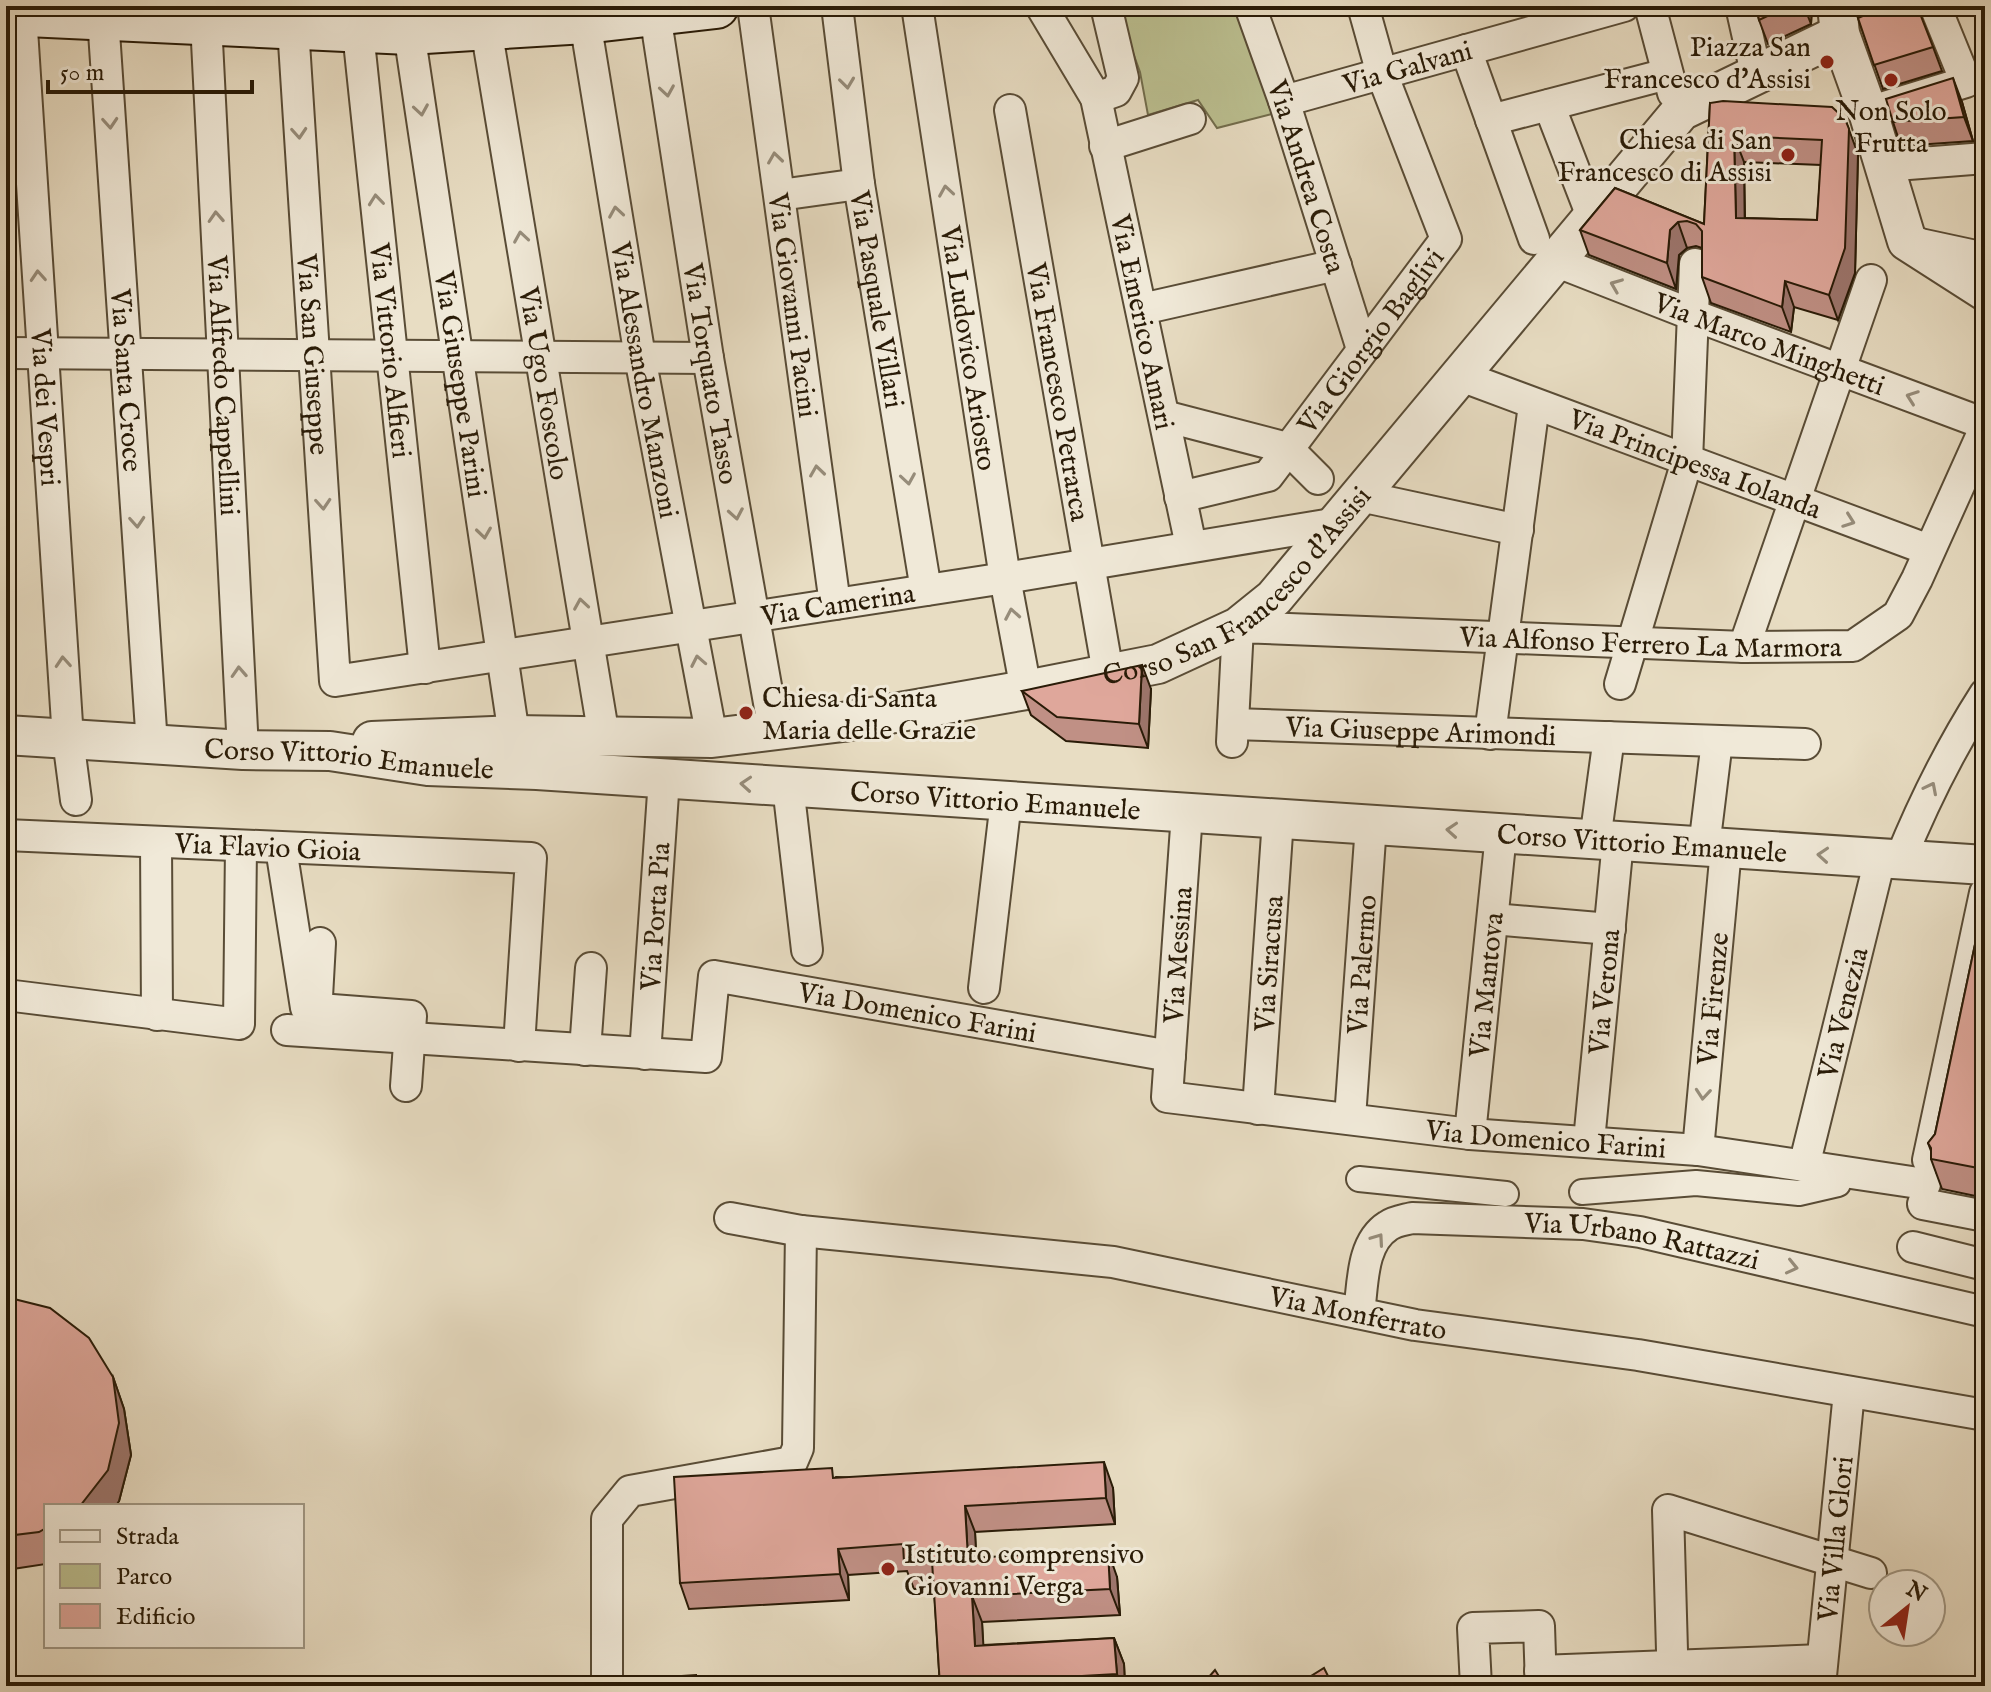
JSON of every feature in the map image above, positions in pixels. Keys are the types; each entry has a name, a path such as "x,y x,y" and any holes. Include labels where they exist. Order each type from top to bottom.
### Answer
{"main road":[{"path":"13,14 409,32 585,21 716,6"}],"street":[{"name":"Via Giovanni Pacini","path":"753,6 835,604"},
{"name":"Via Pasquale Villari","path":"837,6 859,184 926,590"},
{"name":"Via Ludovico Ariosto","path":"917,6 1005,578 1026,690"},
{"path":"1041,6 1096,98 1116,91 1123,78 1106,6"},
{"name":"Via Andrea Costa","path":"1250,6 1284,101 1362,349"},
{"name":"Via Giorgio Baglivi","path":"1180,497 1268,476 1446,239 1382,74 1363,6"},
{"name":"Via Galvani","path":"1284,101 1624,6"},
{"path":"1650,6 1667,74 1681,111"},
{"path":"1741,6 1756,73"},
{"path":"1868,112 1966,82 1935,6"},
{"name":"Via dei Vespri","path":"13,14 43,354 68,739 76,800"},
{"name":"Via Torquato Tasso","path":"655,14 708,358 774,731"},
{"name":"Via Santa Croce","path":"103,17 152,745"},
{"name":"Via Alessandro Manzoni","path":"585,21 640,357 712,738"},
{"name":"Via Alfredo Cappellini","path":"206,22 243,750"},
{"name":"Via San Giuseppe","path":"293,27 335,681"},
{"name":"Via Ugo Foscolo","path":"486,28 604,737"},
{"path":"1837,29 1868,112 1907,241 1985,291"},
{"name":"Corso San Francesco d'Assisi","path":"330,751 382,739 514,735 712,738 843,722 1158,664 1238,627 1274,598 1461,376 1544,250 1592,216 1681,111 1837,29"},
{"name":"Via Vittorio Alfieri","path":"358,32 425,668"},
{"name":"Via Giuseppe Parini","path":"409,32 514,735"},
{"path":"1466,50 1544,250"},
{"path":"1491,120 1667,74"},
{"name":"Via Emerico Amari","path":"1096,98 1191,546"},
{"path":"1549,105 1592,216"},
{"name":"Via Francesco Petrarca","path":"1010,110 1108,673"},
{"path":"1105,146 1190,119"},
{"path":"1883,166 1985,158"},
{"path":"780,195 859,184"},
{"path":"1907,241 1985,258"},
{"name":"Via Marco Minghetti","path":"1544,250 1693,315 1985,426"},
{"path":"1620,684 1687,461 1695,264"},
{"path":"1142,309 1336,265"},
{"path":"1744,647 1871,280"},
{"path":"6,353 708,358"},
{"name":"Via Principessa Iolanda","path":"1461,376 1929,550"},
{"path":"1490,734 1534,405"},
{"name":"Via Giorgio Baglivi","path":"1164,416 1287,448"},
{"name":"Via Alfonso Ferrero La Marmora","path":"1238,627 1744,647 1853,646 1898,615 1985,426"},
{"path":"1287,448 1318,479"},
{"path":"1349,510 1518,530"},
{"name":"Via Camerina","path":"335,681 1005,578 1191,546 1349,510"},
{"name":"Via Giuseppe Arimondi","path":"1238,627 1233,733 1490,734 1805,744"},
{"name":"Via Venezia","path":"1804,1166 1890,859 1955,740 1985,694"},
{"name":"Corso Vittorio Emanuele","path":"6,735 243,750 330,751 428,766 537,770 1985,865"},
{"path":"1607,841 1609,737"},
{"path":"1715,848 1717,741"},
{"name":"Via Porta Pia","path":"645,1054 664,779"},
{"path":"788,786 807,950"},
{"path":"984,988 1006,801"},
{"name":"Via Messina","path":"1167,1097 1187,813"},
{"name":"Via Siracusa","path":"1258,1109 1278,819"},
{"name":"Via Palermo","path":"1351,1104 1371,825"},
{"name":"Via Mantova","path":"1470,1134 1501,834"},
{"name":"Via Flavio Gioia","path":"6,835 531,858 519,1046"},
{"name":"Via Verona","path":"1589,1141 1610,929 1607,841"},
{"path":"156,842 157,1015"},
{"path":"6,995 239,1024 241,846"},
{"path":"281,848 306,1008 411,1016 406,1086"},
{"name":"Via Firenze","path":"1698,1150 1715,848"},
{"path":"1926,1183 1985,893"},
{"path":"1493,919 1610,929"},
{"path":"316,1008 320,943"},
{"path":"585,1050 591,968"},
{"name":"Via Domenico Farini","path":"645,1054 706,1057 714,976 1170,1056"},
{"path":"287,1030 645,1054"},
{"name":"Via Domenico Farini","path":"1167,1097 1470,1134 1698,1150 1926,1183 1985,1216"},
{"path":"1359,1179 1506,1194"},
{"path":"1582,1192 1696,1183 1799,1193 1838,1184"},
{"name":"Via Monferrato","path":"730,1218 801,1231 1113,1262 1415,1325 1638,1355 1985,1415"},
{"name":"Via Urbano Rattazzi","path":"1359,1313 1366,1260 1374,1238 1390,1224 1412,1218 1583,1224 1640,1232 1985,1312"},
{"path":"607,1686 607,1519 630,1491 792,1462 798,1448 801,1231"},
{"path":"1913,1247 1985,1265"},
{"name":"Via Villa Glori","path":"1821,1673 1849,1392"},
{"path":"1672,1676 1668,1510 1867,1572"},
{"path":"1476,1686 1473,1628 1539,1626 1540,1678 1821,1673"}],"green space":[{"path":"1120,6 1237,6 1272,114 1217,128 1198,100 1148,115 1140,72 1120,17"}],"building":[{"path":"1756,6 1789,6 1759,20"},
{"path":"1886,6 1917,6 1933,47 1874,65 1858,18"},
{"path":"1953,78 1964,117 1893,122 1886,99"},
{"path":"1723,101 1832,107 1845,119 1849,129 1845,248 1829,295 1785,281 1782,307 1702,277 1702,231 1696,224 1687,221 1678,222 1670,230 1667,263 1580,230 1615,188 1704,224 1710,103","holes":["1734,136 1822,140 1817,220 1736,218"]},
{"path":"1142,665 1139,724 1057,717 1022,691"},
{"path":"1985,897 1985,1172 1931,1159 1928,1143 1935,1134"},
{"path":"6,1297 50,1308 89,1338 113,1377 119,1423 108,1470 82,1504 44,1504 44,1529 6,1536"},
{"path":"1104,1462 1106,1498 965,1506 968,1558 1108,1551 1110,1589 972,1596 975,1646 1114,1638 1117,1674 976,1682 977,1686 940,1686 932,1561 904,1562 903,1544 838,1549 840,1574 680,1583 674,1477 832,1468 833,1478"},
{"path":"1324,1668 1333,1686 1295,1686"},
{"path":"1215,1670 1225,1686 1201,1686"},
{"path":"696,1675 696,1686 667,1686 667,1677"},
{"path":"1173,1679 1188,1686 1170,1686"},
{"path":"799,1681 800,1686 701,1686"}],"place":[{"name":"Piazza San Francesco d'Assisi","path":"1827,62"},
{"name":"Non Solo Frutta","path":"1891,80"},
{"name":"Chiesa di San Francesco di Assisi","path":"1788,155"},
{"name":"Chiesa di Santa Maria delle Grazie","path":"746,713"},
{"name":"Istituto comprensivo Giovanni Verga","path":"888,1569"}]}
